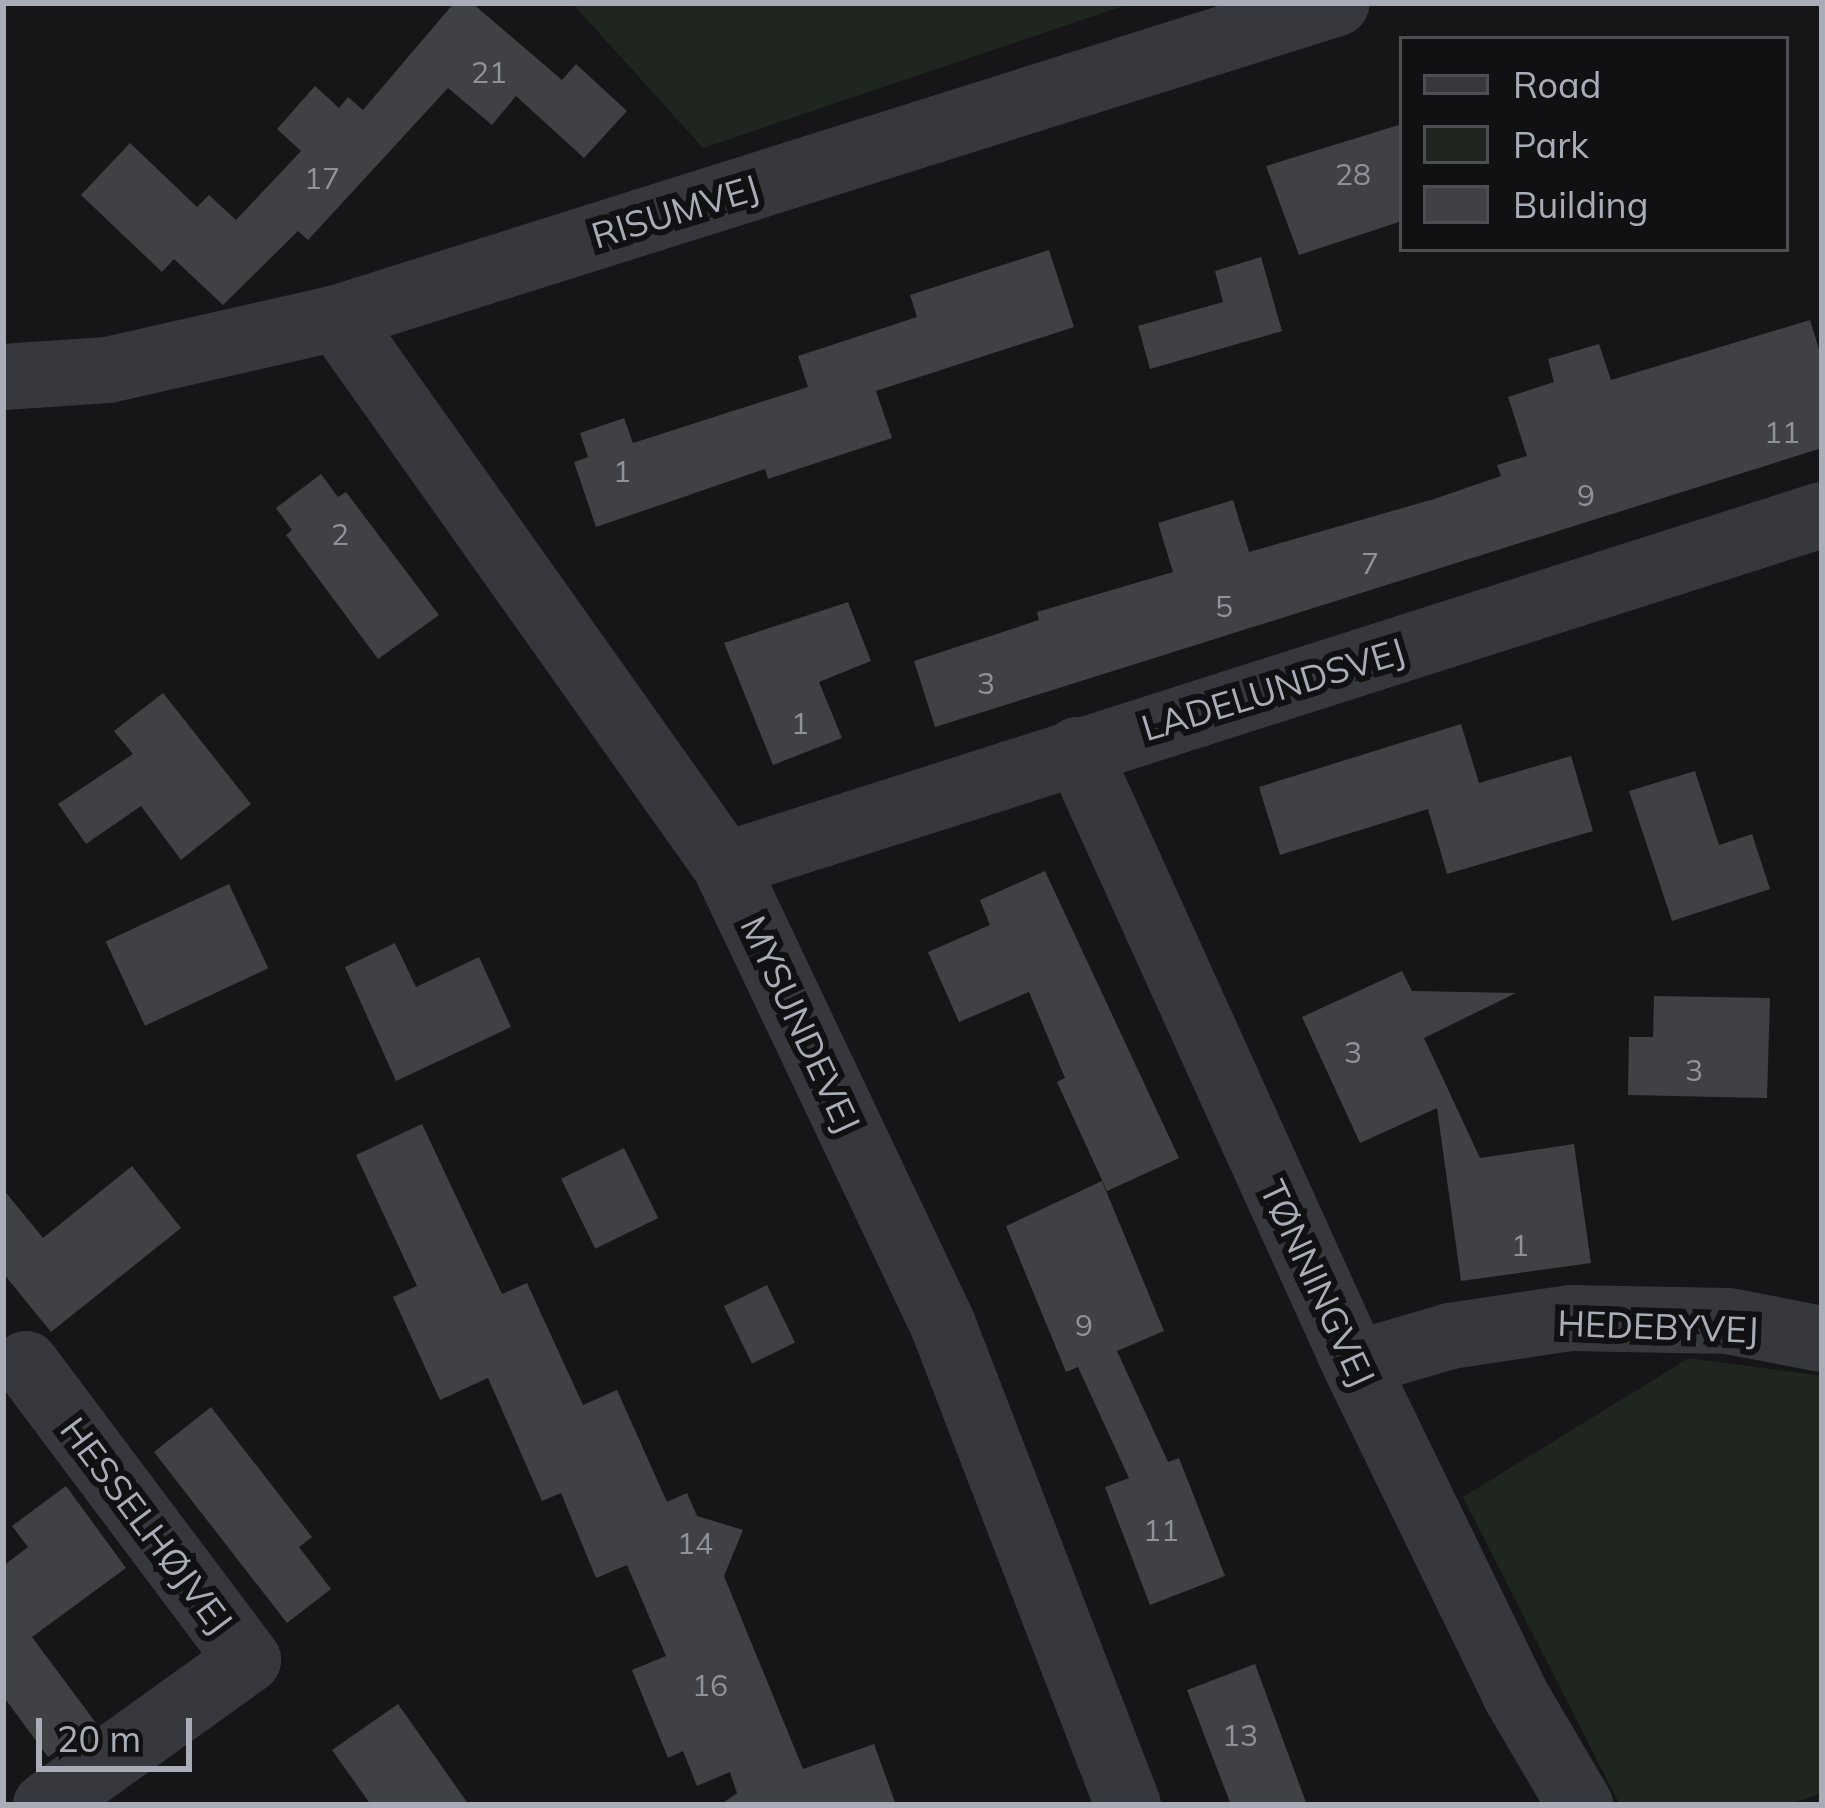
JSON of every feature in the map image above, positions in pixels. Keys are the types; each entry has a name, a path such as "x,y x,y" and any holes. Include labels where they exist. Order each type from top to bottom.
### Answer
{"street":[{"name":"RISUMVEJ","path":"3,376 109,370 337,318 1337,3"},
{"name":"MYSUNDEVEJ","path":"337,318 725,865 943,1325 1128,1805"},
{"name":"LADELUNDSVEJ","path":"725,865 1822,515"},
{"name":"TØNNINGVEJ","path":"1077,751 1355,1364 1515,1694 1580,1805"},
{"name":"HEDEBYVEJ","path":"1355,1364 1450,1336 1570,1318 1728,1321 1822,1339"},
{"name":"HESSELHØJVEJ","path":"26,1364 248,1660 46,1805"}],"green space":[{"path":"572,3 1132,3 703,148"},
{"path":"1689,1358 1822,1376 1822,1793 1788,1805 1620,1805 1463,1497"}],"building":[{"path":"454,3 472,3 562,80 576,64 627,111 584,158 516,96 492,125 448,88 308,240 298,231 223,305 174,259 162,272 81,195 130,143 197,207 209,195 236,220 301,151 277,129 315,86 339,108 348,97 363,110"},
{"path":"1399,125 1399,222 1299,255 1266,166"},
{"path":"1049,250 1074,327 876,391 892,438 768,479 765,469 596,527 574,462 588,457 580,433 624,418 633,443 808,387 798,356 917,317 910,295"},
{"path":"1261,257 1282,331 1150,369 1138,326 1223,302 1215,271"},
{"path":"1810,320 1822,359 1822,448 935,727 914,661 1039,620 1037,612 1173,572 1158,523 1233,500 1249,552 1434,499 1501,476 1497,465 1527,456 1508,397 1554,382 1548,359 1599,344 1611,380"},
{"path":"321,474 338,497 346,492 439,615 378,659 286,535 292,530 276,508"},
{"path":"848,602 871,661 819,682 842,738 773,765 724,643"},
{"path":"163,693 251,804 181,860 141,806 86,844 58,804 133,754 114,731"},
{"path":"1461,724 1479,783 1571,756 1593,831 1447,874 1428,809 1280,855 1259,787"},
{"path":"1695,771 1719,845 1752,834 1770,889 1672,921 1629,791"},
{"path":"1045,871 1179,1158 1107,1191 1057,1082 1065,1078 1029,992 959,1022 928,952 990,925 980,900"},
{"path":"229,884 268,968 145,1026 106,941"},
{"path":"395,943 416,987 479,957 511,1027 396,1081 345,967"},
{"path":"1402,971 1412,991 1516,993 1424,1038 1480,1158 1574,1144 1591,1263 1461,1281 1437,1108 1360,1143 1302,1017"},
{"path":"1654,996 1770,998 1767,1098 1628,1095 1629,1037 1653,1037"},
{"path":"422,1124 502,1294 527,1283 583,1405 617,1390 667,1502 687,1493 697,1516 743,1530 724,1576 803,1769 874,1744 896,1805 720,1805 737,1793 730,1772 697,1786 683,1751 668,1758 632,1670 666,1656 627,1565 596,1578 561,1493 542,1501 488,1378 440,1400 393,1297 417,1286 356,1155"},
{"path":"624,1148 658,1218 595,1249 561,1179"},
{"path":"132,1166 181,1228 51,1332 3,1273 3,1189 43,1238"},
{"path":"1102,1181 1164,1331 1117,1351 1168,1462 1179,1458 1225,1576 1150,1605 1105,1487 1129,1478 1078,1367 1066,1372 1006,1226"},
{"path":"767,1285 795,1343 752,1364 724,1306"},
{"path":"211,1407 312,1537 299,1547 331,1589 287,1623 154,1452"},
{"path":"66,1486 126,1568 32,1637 96,1723 48,1757 3,1696 3,1566 28,1547 12,1526"},
{"path":"1255,1664 1307,1805 1231,1805 1187,1690"},
{"path":"398,1704 469,1805 371,1805 332,1750"}]}
